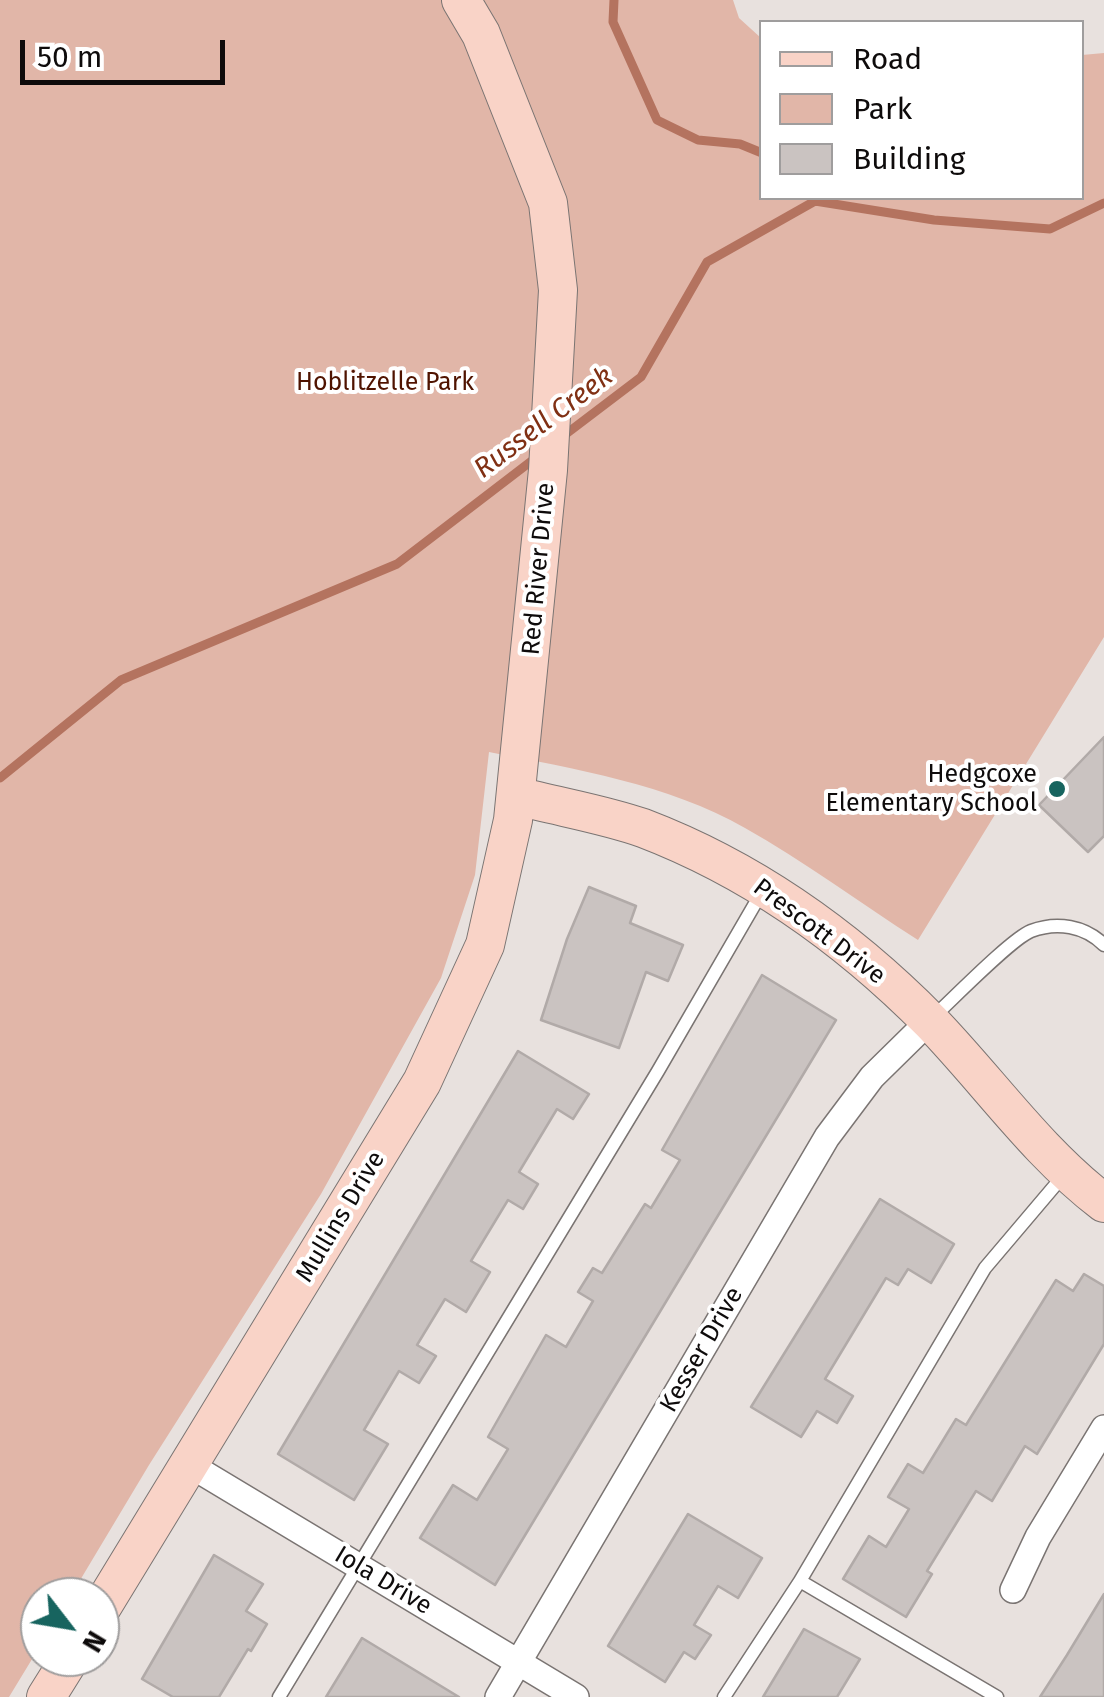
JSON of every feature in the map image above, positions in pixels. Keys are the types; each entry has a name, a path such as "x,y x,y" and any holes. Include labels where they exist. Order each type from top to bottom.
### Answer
{"street":[{"name":"Red River Drive","path":"460,0 481,34 548,204 558,290 548,470 518,796"},
{"name":"Prescott Drive","path":"518,796 640,828 724,864 862,956 929,1021 1066,1172 1104,1203"},
{"name":"Mullins Drive","path":"120,1578 422,1082 484,945 518,796"},
{"name":"Kesser Drive","path":"498,1697 827,1137 872,1077 929,1021"},
{"path":"1013,1590 1038,1537 1104,1428"},
{"name":"Iola Drive","path":"190,1465 576,1697"}],"lane":[{"path":"279,1697 648,1088 764,888"},
{"path":"929,1021 1028,932 1050,926 1073,927 1095,936 1104,945"},
{"path":"724,1697 800,1582 985,1268 1066,1172"},
{"path":"800,1582 997,1697"}],"green space":[{"name":"Hoblitzelle Park","path":"0,0 733,0 739,18 759,36 759,200 1084,200 1084,55 1104,53 1104,637 918,940 789,854 715,813 620,780 489,752 475,875 441,978 321,1194 82,1577 20,1577 21,1677 9,1697 0,1697"}],"building":[{"path":"1104,737 1104,836 1088,852 1039,805"},
{"path":"589,887 636,906 630,923 683,945 668,981 646,972 619,1048 541,1020 567,939"},
{"path":"762,975 836,1020 495,1585 420,1538 453,1485 477,1500 508,1449 488,1437 546,1335 566,1347 593,1301 578,1292 593,1268 602,1273 645,1204 651,1208 680,1160 662,1150"},
{"path":"518,1051 589,1094 573,1119 557,1109 519,1172 538,1184 523,1209 508,1200 471,1261 490,1272 466,1312 445,1299 417,1345 436,1356 419,1383 399,1371 364,1430 388,1444 354,1500 278,1454"},
{"path":"880,1199 954,1244 931,1283 908,1269 898,1285 886,1278 825,1379 853,1396 837,1423 817,1411 801,1437 751,1407"},
{"path":"1084,1274 1104,1286 1104,1344 1037,1454 1025,1446 992,1501 976,1491 927,1571 932,1574 906,1617 843,1579 869,1536 886,1547 909,1509 888,1497 908,1464 923,1473 956,1419 966,1425 1056,1280 1073,1291"},
{"path":"688,1514 762,1558 738,1598 718,1586 694,1625 711,1635 695,1659 684,1652 665,1682 608,1646"},
{"path":"214,1555 263,1584 246,1611 267,1624 219,1697 173,1697 142,1679"},
{"path":"1104,1594 1104,1697 1040,1697 1067,1655"},
{"path":"804,1629 860,1659 837,1697 763,1697"},
{"path":"362,1638 459,1697 326,1697"}],"waterway":[{"path":"614,0 613,22 657,120 698,140 740,144 759,152"},
{"name":"Russell Creek","path":"562,437 641,377 707,262 815,201 934,220 1050,229 1104,203"},
{"name":"Russell Creek","path":"0,778 121,680 397,564 538,456"}],"place":[{"name":"Hedgcoxe Elementary School","path":"1057,789"}]}
